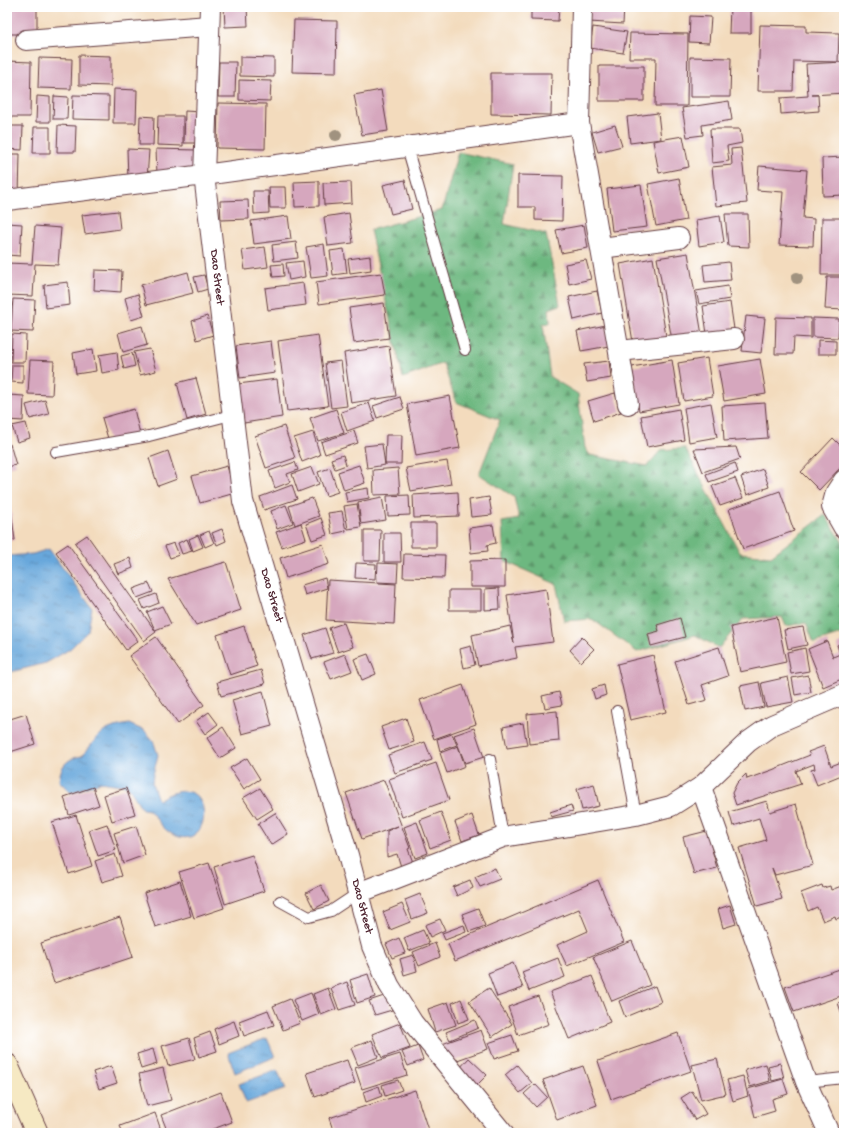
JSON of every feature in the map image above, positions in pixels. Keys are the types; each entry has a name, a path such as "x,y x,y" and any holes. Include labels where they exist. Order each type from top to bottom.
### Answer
{"street":[{"path":"582,7 579,123 628,404"},
{"path":"26,40 209,16"},
{"name":"Dao Street","path":"209,16 204,175 231,415 243,501 348,855 372,946 389,984 413,1022 504,1133"},
{"path":"7,200 204,175 579,123"},
{"path":"601,248 679,238"},
{"path":"619,351 734,339"},
{"path":"844,480 836,492 832,507 844,528"},
{"path":"358,893 503,837 636,815 671,806 702,787 748,742 772,725 844,694"},
{"path":"702,787 806,1082 829,1133"},
{"path":"7,1065 37,1133"}],"lane":[{"path":"407,147 465,350"},
{"path":"56,452 149,436 231,415"},
{"path":"617,711 636,815"},
{"path":"490,759 503,837"},
{"path":"280,901 309,918 331,911 358,893"},
{"path":"806,1082 844,1078"}],"green space":[{"path":"458,152 513,164 504,224 546,234 560,305 549,309 550,323 543,324 550,377 578,394 585,448 590,455 647,466 661,450 685,448 740,553 771,556 825,515 844,544 844,633 814,643 806,623 786,626 782,617 743,619 719,648 695,635 637,652 592,619 564,621 556,584 504,561 502,522 519,519 514,497 479,474 500,420 456,402 443,363 403,378 370,230 442,210"}],"water":[{"path":"49,549 92,608 88,631 70,649 46,663 7,673 7,556 33,554"},
{"path":"129,724 145,731 153,740 158,755 152,783 158,800 178,792 192,793 200,801 204,812 202,824 196,833 186,838 169,832 149,810 142,809 128,786 100,782 71,793 59,781 61,771 65,764 72,759 82,756 101,734 112,728"},
{"path":"267,1038 275,1057 235,1073 228,1053"},
{"path":"277,1070 286,1089 246,1103 239,1084"}],"building":[{"path":"7,7 37,7 37,34 7,34"},
{"path":"122,7 157,7 157,9 122,9"},
{"path":"224,7 247,7 248,26 225,27"},
{"path":"531,7 559,7 558,21 531,20"},
{"path":"590,7 624,7 623,24 589,22"},
{"path":"730,7 751,7 751,33 729,33"},
{"path":"690,16 711,17 709,43 689,42"},
{"path":"294,20 337,21 336,73 292,72"},
{"path":"760,25 806,26 806,32 839,33 838,62 794,61 793,91 758,91"},
{"path":"593,27 627,32 623,53 590,48"},
{"path":"630,33 688,34 687,106 655,106 656,58 629,58"},
{"path":"79,55 111,56 111,86 79,85"},
{"path":"240,57 274,58 274,77 240,76"},
{"path":"690,57 731,58 730,97 690,97"},
{"path":"39,58 72,59 71,89 38,88"},
{"path":"7,61 31,62 30,117 7,117"},
{"path":"219,62 236,62 235,97 218,97"},
{"path":"844,62 844,93 812,95 818,95 819,111 781,114 780,98 808,96 806,64"},
{"path":"599,66 644,66 644,101 599,101"},
{"path":"491,73 552,73 551,115 491,114"},
{"path":"239,80 271,81 270,101 239,100"},
{"path":"114,89 137,90 136,123 113,123"},
{"path":"381,90 388,131 362,135 354,95"},
{"path":"73,95 109,96 109,120 72,119"},
{"path":"37,96 50,97 50,122 36,122"},
{"path":"54,96 68,97 67,119 53,119"},
{"path":"729,101 732,120 702,125 703,135 687,137 682,108"},
{"path":"218,103 266,104 265,149 217,148"},
{"path":"185,111 201,112 200,143 184,143"},
{"path":"658,113 661,139 630,143 627,117"},
{"path":"140,116 154,117 153,145 139,145"},
{"path":"158,116 183,116 183,146 157,145"},
{"path":"58,125 76,126 75,152 57,152"},
{"path":"615,125 622,146 598,152 592,132"},
{"path":"7,126 23,126 22,150 7,149"},
{"path":"34,127 50,127 50,153 33,153"},
{"path":"710,129 740,129 742,143 727,146 729,161 712,163"},
{"path":"683,136 689,167 659,173 653,141"},
{"path":"741,148 747,203 716,206 712,167 732,165 731,149"},
{"path":"127,149 149,150 147,179 128,179"},
{"path":"156,149 196,150 194,172 157,174"},
{"path":"7,154 20,154 19,196 7,196"},
{"path":"844,157 844,195 823,196 822,158"},
{"path":"759,166 807,170 803,218 814,219 813,246 779,245 783,192 757,190"},
{"path":"518,175 563,176 562,221 535,220 535,207 518,207"},
{"path":"679,178 686,220 656,226 648,184"},
{"path":"405,180 412,209 391,214 383,185"},
{"path":"319,181 319,206 295,207 294,182"},
{"path":"351,182 352,203 324,205 323,183"},
{"path":"641,185 647,227 612,231 607,189"},
{"path":"269,187 285,187 286,208 270,208"},
{"path":"253,191 268,191 269,213 254,214"},
{"path":"248,200 249,219 221,220 220,201"},
{"path":"118,211 120,229 85,234 82,215"},
{"path":"349,213 353,243 328,246 324,217"},
{"path":"725,214 748,214 749,247 728,246"},
{"path":"288,216 291,239 254,244 251,221"},
{"path":"720,216 724,242 699,246 696,220"},
{"path":"822,218 844,218 844,275 821,275"},
{"path":"7,223 22,224 20,256 7,255"},
{"path":"584,225 588,248 561,253 556,230"},
{"path":"35,226 61,228 58,265 35,264 33,296 7,295 7,263 32,264"},
{"path":"296,242 298,258 274,261 272,245"},
{"path":"324,244 328,276 311,278 306,247"},
{"path":"265,247 268,267 245,270 242,250"},
{"path":"344,249 347,273 333,275 330,251"},
{"path":"688,253 702,335 672,340 657,258"},
{"path":"370,256 371,270 350,273 348,259"},
{"path":"653,258 667,342 634,348 620,264"},
{"path":"586,260 591,279 569,284 565,264"},
{"path":"303,261 305,277 289,280 286,263"},
{"path":"729,262 731,280 705,282 703,265"},
{"path":"283,264 284,276 273,277 271,265"},
{"path":"95,270 122,271 121,292 94,290"},
{"path":"188,272 193,293 146,305 141,285"},
{"path":"381,273 385,295 319,304 316,282"},
{"path":"204,275 208,289 198,292 194,277"},
{"path":"827,277 844,277 844,310 825,309"},
{"path":"68,282 70,305 46,308 44,285"},
{"path":"303,283 306,305 268,310 265,288"},
{"path":"728,286 730,299 699,304 696,291"},
{"path":"597,291 602,313 574,320 569,297"},
{"path":"138,294 144,316 131,320 125,298"},
{"path":"13,299 35,300 33,332 11,331"},
{"path":"730,302 734,329 707,334 703,306"},
{"path":"384,303 389,338 354,343 349,308"},
{"path":"207,316 213,335 197,340 192,321"},
{"path":"746,316 765,318 761,353 742,351"},
{"path":"776,317 811,318 811,338 794,337 793,354 775,354"},
{"path":"813,318 839,319 838,338 813,337"},
{"path":"606,325 609,346 581,351 577,331"},
{"path":"142,326 147,345 123,352 118,333"},
{"path":"12,334 26,335 25,362 11,362"},
{"path":"318,335 328,406 287,411 278,341"},
{"path":"818,340 836,341 836,354 818,354"},
{"path":"271,341 275,373 240,378 236,346"},
{"path":"389,346 396,396 351,403 344,353"},
{"path":"93,349 96,371 76,374 73,353"},
{"path":"150,349 156,371 140,375 134,352"},
{"path":"117,352 119,370 102,373 99,355"},
{"path":"132,353 135,366 124,369 121,356"},
{"path":"707,358 713,396 684,401 678,363"},
{"path":"760,359 766,394 724,401 718,366"},
{"path":"30,360 54,361 52,395 28,394"},
{"path":"672,360 679,404 639,411 632,367"},
{"path":"341,361 347,406 331,408 325,363"},
{"path":"609,361 611,378 587,382 584,364"},
{"path":"12,365 23,365 23,383 11,382"},
{"path":"196,378 206,414 187,420 177,383"},
{"path":"277,379 282,417 244,423 238,384"},
{"path":"615,393 621,412 594,421 588,401"},
{"path":"8,395 24,396 23,421 7,420"},
{"path":"450,396 460,448 416,456 407,404"},
{"path":"400,397 404,409 377,418 373,406"},
{"path":"45,400 49,414 30,419 26,405"},
{"path":"369,403 375,421 347,431 341,412"},
{"path":"711,403 717,437 689,442 684,408"},
{"path":"765,403 768,438 724,441 722,406"},
{"path":"134,409 140,434 109,442 102,418"},
{"path":"336,409 344,433 318,441 310,418"},
{"path":"679,409 684,440 647,447 641,416"},
{"path":"26,423 30,438 17,442 12,426"},
{"path":"284,426 295,458 266,468 255,436"},
{"path":"354,431 358,443 325,454 321,442"},
{"path":"313,432 320,455 302,462 294,438"},
{"path":"386,435 402,435 401,464 385,464"},
{"path":"833,438 844,449 844,464 819,490 801,472"},
{"path":"7,444 10,444 16,465 7,467"},
{"path":"382,444 385,465 367,468 364,446"},
{"path":"736,447 740,459 703,472 694,449"},
{"path":"168,451 177,479 158,486 149,458"},
{"path":"343,455 346,465 335,469 331,459"},
{"path":"447,461 451,484 411,491 406,468"},
{"path":"295,462 298,470 287,474 290,482 275,488 269,471"},
{"path":"735,463 738,472 709,482 706,474"},
{"path":"359,465 365,483 344,490 338,472"},
{"path":"227,466 235,493 200,503 192,476"},
{"path":"312,467 319,484 298,492 292,474"},
{"path":"330,468 338,492 326,496 318,472"},
{"path":"398,468 400,494 374,495 373,470"},
{"path":"763,469 769,487 747,495 741,477"},
{"path":"735,478 743,498 720,506 712,486"},
{"path":"292,485 297,499 264,510 260,497"},
{"path":"368,488 369,498 347,502 345,492"},
{"path":"780,491 794,531 743,549 729,509"},
{"path":"458,492 459,516 414,518 413,495"},
{"path":"409,495 410,515 388,516 387,496"},
{"path":"382,497 386,520 361,524 358,502"},
{"path":"489,497 492,515 471,517 469,500"},
{"path":"312,498 319,516 295,525 289,506"},
{"path":"7,503 10,503 15,540 7,541"},
{"path":"357,504 361,527 348,529 344,506"},
{"path":"286,505 293,523 277,529 271,511"},
{"path":"342,511 346,531 332,534 328,513"},
{"path":"321,518 327,535 312,540 306,524"},
{"path":"301,523 306,539 282,547 276,532"},
{"path":"411,523 436,523 436,547 411,547"},
{"path":"493,525 496,543 487,545 488,551 471,553 469,528"},
{"path":"222,529 226,541 217,545 212,533"},
{"path":"364,530 381,530 380,561 364,561"},
{"path":"209,531 214,543 205,547 200,535"},
{"path":"384,533 400,533 401,562 384,562"},
{"path":"87,535 156,632 144,641 75,543"},
{"path":"198,535 203,547 193,551 189,539"},
{"path":"187,539 192,551 182,554 178,543"},
{"path":"174,543 179,555 170,558 165,546"},
{"path":"68,544 138,641 126,650 56,552"},
{"path":"323,544 329,564 286,578 280,558"},
{"path":"404,554 445,555 444,578 403,577"},
{"path":"130,558 133,568 118,574 114,564"},
{"path":"505,560 505,587 470,587 470,561"},
{"path":"226,562 241,610 196,625 168,579"},
{"path":"356,563 376,564 375,579 355,578"},
{"path":"378,563 398,564 397,583 377,582"},
{"path":"325,578 327,588 305,595 302,585"},
{"path":"328,580 396,584 394,624 326,620"},
{"path":"149,583 153,592 137,598 133,589"},
{"path":"499,588 500,609 485,610 485,589"},
{"path":"546,589 553,642 515,647 517,658 478,666 472,635 510,626 514,643 507,595"},
{"path":"449,590 481,590 481,610 449,610"},
{"path":"156,594 159,603 144,609 140,600"},
{"path":"162,606 171,624 155,630 147,612"},
{"path":"777,617 786,662 740,672 731,627"},
{"path":"680,618 685,637 651,646 648,634 659,631 657,625"},
{"path":"344,623 353,647 338,652 329,628"},
{"path":"244,626 257,666 230,675 217,635"},
{"path":"803,627 807,645 788,649 784,630"},
{"path":"325,628 333,653 312,659 304,635"},
{"path":"156,637 204,705 178,724 129,656"},
{"path":"582,637 594,649 581,662 570,650"},
{"path":"827,641 833,657 840,654 837,645 844,642 844,678 823,687 808,649"},
{"path":"471,646 475,665 464,668 460,649"},
{"path":"719,647 728,676 702,685 707,700 689,705 675,661"},
{"path":"805,648 809,671 791,674 787,652"},
{"path":"345,654 352,671 331,679 324,662"},
{"path":"368,654 376,674 362,680 354,659"},
{"path":"653,655 666,712 630,720 617,664"},
{"path":"261,670 265,684 221,696 217,682"},
{"path":"808,675 811,692 795,695 792,678"},
{"path":"788,677 793,702 766,707 761,683"},
{"path":"759,682 764,707 745,711 740,686"},
{"path":"463,685 476,724 434,739 420,700"},
{"path":"604,685 606,695 595,699 592,689"},
{"path":"263,691 272,726 242,734 232,700"},
{"path":"559,692 562,705 545,708 542,696"},
{"path":"557,711 559,741 529,744 527,714"},
{"path":"209,712 218,724 205,734 196,721"},
{"path":"26,714 35,744 7,753 7,720"},
{"path":"406,718 414,742 389,750 381,727"},
{"path":"523,723 527,745 507,748 503,727"},
{"path":"223,727 236,748 220,758 207,738"},
{"path":"474,728 484,757 465,763 454,735"},
{"path":"452,734 457,745 440,751 437,739"},
{"path":"425,742 432,760 395,773 388,755"},
{"path":"458,746 465,766 447,773 440,753"},
{"path":"824,746 831,766 844,761 844,774 817,785 811,770 815,769 814,764 796,771 801,784 736,805 732,793 737,783 746,774 747,779 810,755 808,752"},
{"path":"247,758 260,779 244,789 230,768"},
{"path":"436,763 449,800 402,817 389,779"},
{"path":"384,780 410,848 408,849 414,865 402,870 397,854 387,857 387,831 398,826 362,839 346,793"},
{"path":"594,784 599,806 582,810 577,789"},
{"path":"93,787 99,805 69,815 64,797"},
{"path":"126,788 135,814 112,821 104,795"},
{"path":"260,788 273,809 257,819 243,798"},
{"path":"767,801 770,812 796,804 813,865 775,875 772,868 782,899 757,906 739,848 766,840 759,818 733,826 729,812"},
{"path":"571,805 573,811 551,817 550,812"},
{"path":"441,812 451,840 430,848 420,820"},
{"path":"275,813 288,834 271,845 258,824"},
{"path":"76,815 92,866 69,874 52,822"},
{"path":"472,815 479,835 462,841 455,822"},
{"path":"417,822 428,853 415,858 404,827"},
{"path":"107,824 116,850 98,856 89,830"},
{"path":"136,826 145,855 123,863 114,833"},
{"path":"707,831 717,868 694,874 683,837"},
{"path":"115,854 122,876 102,882 95,861"},
{"path":"252,855 264,891 225,904 214,867"},
{"path":"209,863 224,908 194,918 179,872"},
{"path":"495,868 500,879 480,887 475,877"},
{"path":"470,880 473,888 457,896 453,887"},
{"path":"598,880 624,942 567,966 557,945 588,931 579,909 455,961 448,944"},
{"path":"180,881 191,916 155,927 144,893"},
{"path":"321,885 329,901 314,909 306,893"},
{"path":"822,885 823,888 830,886 831,890 844,885 844,916 836,919 835,916 823,921 817,907 808,911 801,893"},
{"path":"420,894 428,913 412,919 405,900"},
{"path":"402,904 410,922 390,930 383,912"},
{"path":"730,905 736,924 723,928 718,909"},
{"path":"478,908 485,926 469,932 462,914"},
{"path":"120,917 133,957 54,983 41,943"},
{"path":"440,919 445,930 430,937 425,925"},
{"path":"464,925 466,932 445,940 442,933"},
{"path":"423,930 429,943 409,951 404,938"},
{"path":"399,938 405,953 392,958 386,944"},
{"path":"632,941 650,985 612,1001 593,957"},
{"path":"435,943 440,957 419,966 413,952"},
{"path":"413,955 417,971 404,975 400,959"},
{"path":"558,958 565,977 529,991 522,972"},
{"path":"513,963 523,988 497,997 488,973"},
{"path":"843,968 844,995 794,1012 785,987"},
{"path":"368,974 375,997 357,1003 350,980"},
{"path":"592,976 610,1022 569,1039 550,992"},
{"path":"347,982 355,1005 339,1010 331,988"},
{"path":"655,986 661,1002 625,1017 619,1001"},
{"path":"328,988 336,1009 321,1015 313,994"},
{"path":"489,988 512,1024 492,1037 469,1001"},
{"path":"311,993 319,1014 302,1021 293,1000"},
{"path":"387,995 392,1010 375,1015 369,1001"},
{"path":"538,996 549,1024 518,1035 508,1007"},
{"path":"290,999 300,1023 283,1030 273,1006"},
{"path":"461,999 469,1019 458,1023 452,1003"},
{"path":"844,1001 844,1020 838,1003"},
{"path":"448,1002 456,1025 435,1032 428,1009"},
{"path":"268,1010 274,1025 244,1036 239,1021"},
{"path":"475,1020 478,1028 450,1040 446,1032"},
{"path":"234,1021 239,1036 219,1044 214,1029"},
{"path":"400,1023 410,1048 382,1058 372,1034"},
{"path":"481,1030 488,1049 449,1063 442,1044"},
{"path":"210,1032 217,1051 199,1057 194,1038"},
{"path":"678,1033 691,1071 611,1099 598,1061"},
{"path":"512,1035 518,1051 494,1059 488,1043"},
{"path":"189,1038 195,1059 168,1066 162,1046"},
{"path":"372,1040 378,1057 358,1065 351,1048"},
{"path":"418,1046 423,1060 408,1066 402,1052"},
{"path":"153,1049 157,1064 141,1069 137,1054"},
{"path":"400,1054 407,1075 362,1089 355,1068"},
{"path":"469,1058 487,1075 475,1087 458,1070"},
{"path":"717,1059 726,1094 701,1100 692,1065"},
{"path":"347,1060 355,1083 315,1097 307,1073"},
{"path":"780,1063 784,1078 772,1081 768,1066"},
{"path":"766,1064 770,1081 750,1087 745,1070"},
{"path":"517,1065 532,1083 520,1093 505,1075"},
{"path":"111,1066 117,1083 99,1089 93,1072"},
{"path":"583,1066 597,1105 557,1120 543,1080"},
{"path":"163,1068 171,1100 147,1106 139,1074"},
{"path":"743,1076 748,1096 733,1101 727,1080"},
{"path":"783,1079 788,1094 772,1099 775,1111 755,1117 748,1089"},
{"path":"398,1080 402,1090 385,1096 382,1085"},
{"path":"535,1084 547,1097 536,1107 524,1094"},
{"path":"379,1086 382,1096 366,1102 363,1092"},
{"path":"415,1090 429,1133 334,1133 329,1118"},
{"path":"692,1091 706,1114 695,1120 681,1098"},
{"path":"221,1092 232,1122 202,1133 168,1133 161,1115"},
{"path":"155,1113 162,1133 123,1133 120,1126"}]}
